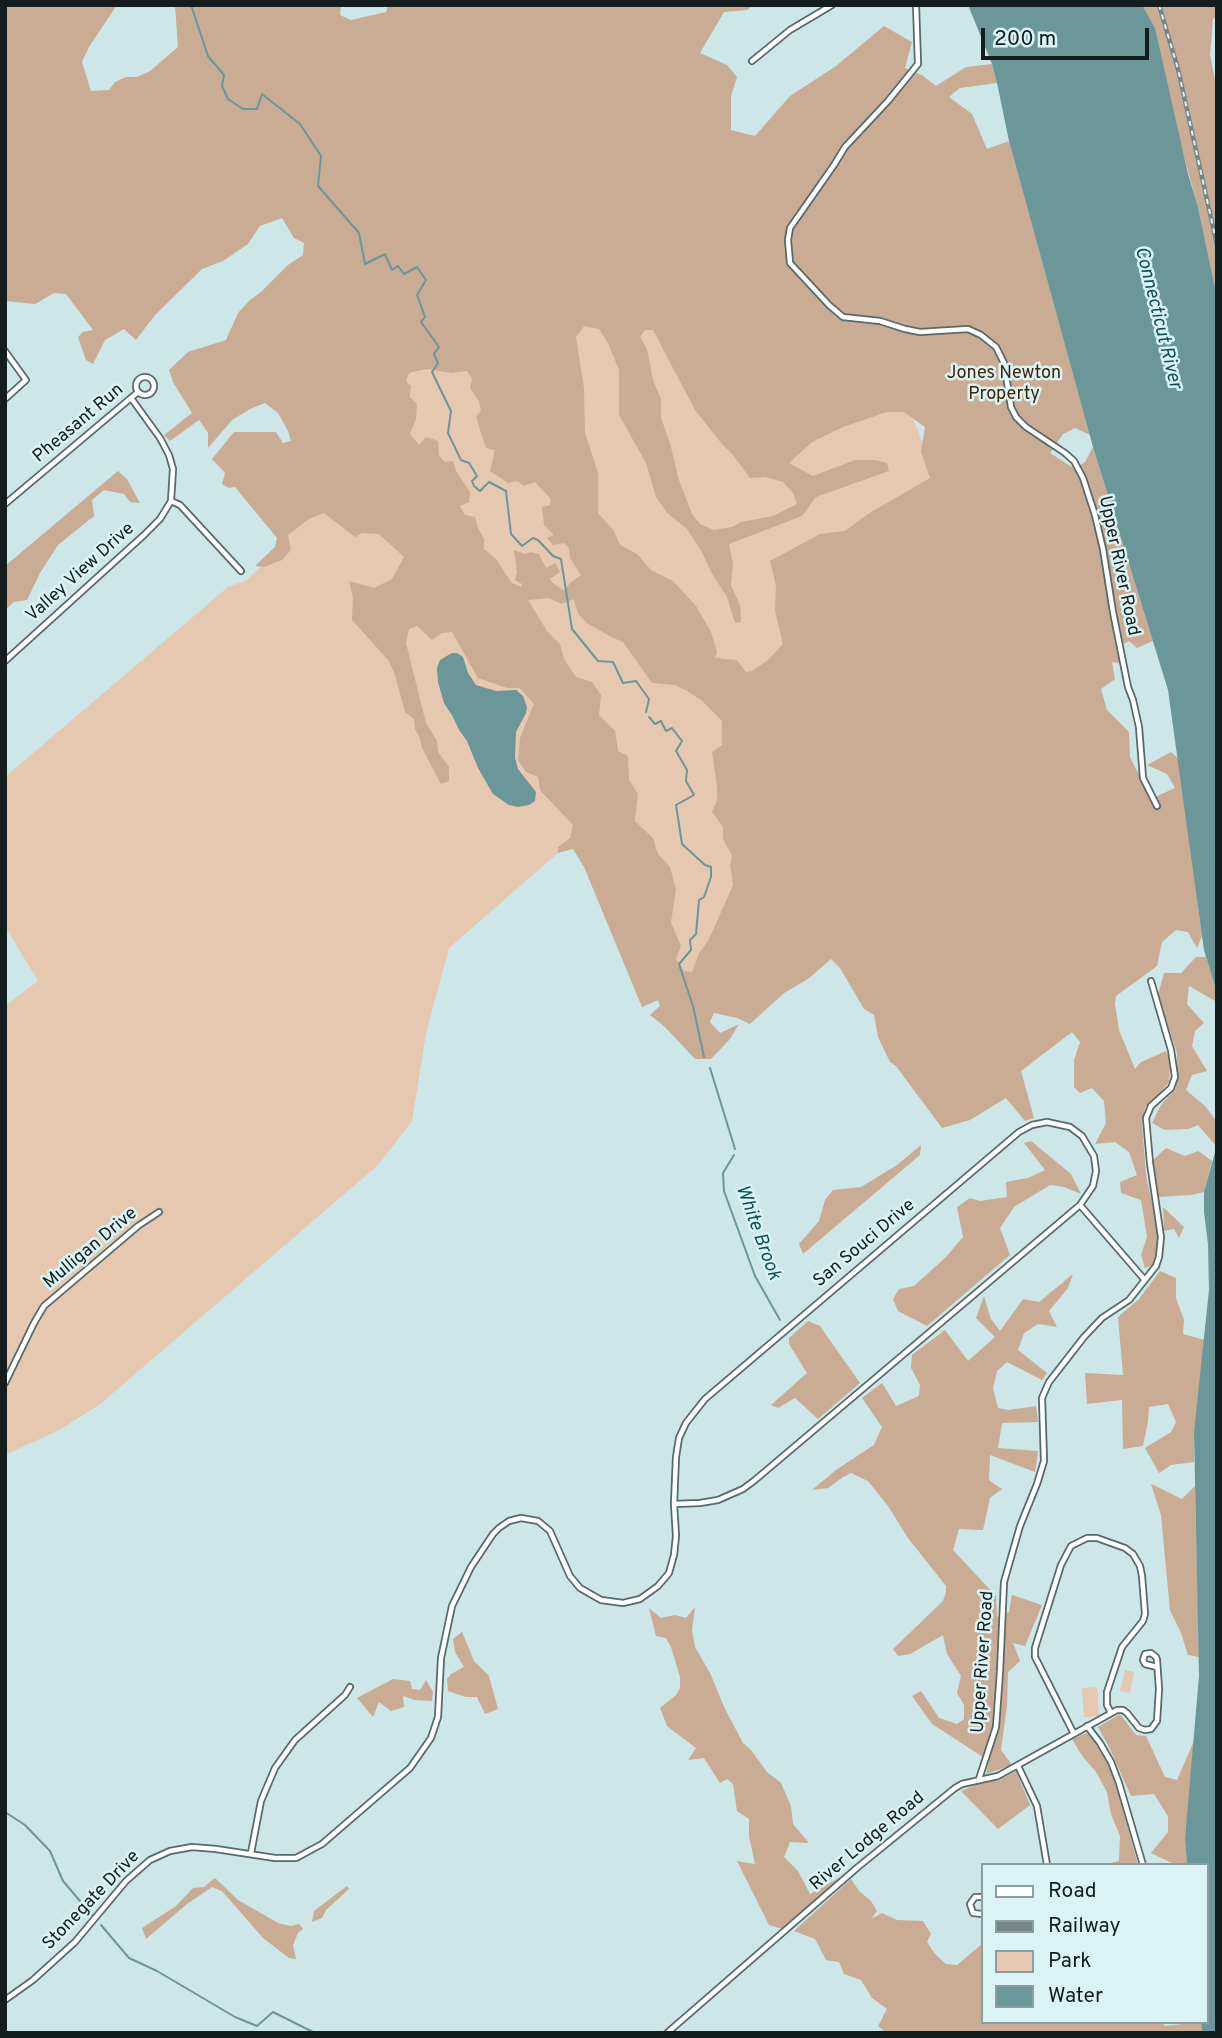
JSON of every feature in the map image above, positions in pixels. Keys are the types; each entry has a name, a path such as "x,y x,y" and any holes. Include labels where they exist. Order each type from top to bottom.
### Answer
{"street":[{"path":"752,61 790,30 832,5"},
{"name":"Upper River Road","path":"916,5 918,64 845,147 790,228 790,263 829,305 844,317 880,321 920,332 968,329 981,335 996,347 1004,363 1011,407 1016,417 1074,461 1083,478 1095,514 1128,687 1139,727 1143,778 1157,806"},
{"path":"5,351 26,380 5,399"},
{"name":"Pheasant Run","path":"143,377 151,380 154,385 151,393 146,395 138,392 138,381 143,377"},
{"name":"Pheasant Run","path":"5,505 138,392"},
{"path":"131,398 169,455 173,469 172,501 180,505 241,571"},
{"name":"Valley View Drive","path":"5,661 144,535 160,519 172,501"},
{"name":"Upper River Road","path":"979,1780 996,1727 1004,1582 1020,1526 1044,1461 1042,1398 1049,1382 1084,1337 1101,1318 1129,1300 1156,1266 1161,1250 1146,1118 1151,1105 1171,1088 1175,1077 1171,1050 1151,981"},
{"name":"San Souci Drive","path":"251,1853 289,1859 309,1852 380,1795 419,1758 431,1738 438,1717 441,1658 452,1606 471,1567 499,1528 509,1521 521,1518 538,1521 550,1531 570,1576 580,1588 601,1600 623,1604 646,1595 669,1573 674,1555 676,1536 674,1504 676,1457 679,1438 694,1412 728,1379 1018,1132 1040,1123 1055,1122 1070,1127 1087,1142 1096,1163 1095,1178 1080,1205 743,1489 718,1500 674,1504"},
{"path":"1080,1205 1144,1279"},
{"name":"Mulligan Drive","path":"5,1383 44,1306 138,1226 159,1213"},
{"path":"1074,1734 1035,1657 1035,1648 1061,1565 1071,1546 1087,1538 1097,1538 1125,1548 1133,1554 1140,1566 1143,1621 1122,1647 1107,1692 1107,1705 1111,1713 1123,1710 1139,1728 1145,1730 1154,1726 1159,1713 1157,1667"},
{"path":"251,1853 261,1801 275,1768 295,1740 351,1687"},
{"name":"River Lodge Road","path":"667,2033 955,1788 998,1776 1111,1713"},
{"path":"1087,1726 1111,1762 1142,1863"},
{"path":"1018,1766 1037,1806 1047,1863"},
{"name":"Stonegate Drive","path":"5,2000 33,1980 75,1942 125,1881 150,1860 170,1851 192,1847 251,1853"},
{"path":"981,1897 975,1897 970,1904 973,1913 981,1914"}],"green space":[{"name":"Jones Newton Property","path":"5,5 117,5 82,62 91,91 109,90 115,82 150,71 178,47 175,5 341,5 340,15 351,20 386,12 388,5 754,5 747,10 724,12 700,53 727,65 737,77 731,96 731,130 755,136 790,96 836,66 884,26 912,42 905,68 922,75 936,86 966,67 992,64 997,83 960,88 949,97 972,114 987,149 1009,141 1090,435 1075,428 1063,434 1050,453 1075,469 1085,462 1093,447 1153,641 1137,648 1129,641 1117,647 1120,663 1112,662 1115,679 1101,689 1107,710 1129,732 1130,757 1151,799 1175,788 1167,774 1147,765 1171,752 1179,759 1202,936 1197,948 1188,932 1176,930 1162,942 1157,966 1116,996 1115,1004 1119,1030 1135,1069 1141,1062 1166,1051 1170,1062 1169,1082 1145,1107 1142,1123 1146,1175 1159,1251 1153,1265 1145,1268 1141,1255 1147,1237 1141,1200 1121,1193 1120,1182 1137,1175 1129,1152 1115,1142 1095,1144 1106,1123 1104,1101 1092,1088 1080,1093 1074,1087 1074,1060 1080,1042 1072,1032 1021,1071 1034,1118 1025,1121 1006,1098 970,1120 942,1128 896,1066 890,1062 878,1037 874,1015 864,1009 840,968 831,959 808,979 784,993 750,1024 714,1013 710,1022 720,1033 739,1024 730,1039 711,1059 695,1059 650,1015 660,1006 658,1000 642,1007 584,867 573,849 558,853 558,847 570,838 573,825 540,790 538,777 526,772 518,760 520,738 534,704 520,688 507,688 478,678 452,632 442,633 432,640 417,626 409,629 406,643 426,723 437,741 438,752 449,767 449,781 441,784 422,748 414,719 405,712 389,661 352,620 353,598 349,581 374,588 392,579 404,557 379,534 362,533 355,537 324,513 309,519 288,535 291,550 282,560 264,567 255,566 275,547 277,538 235,487 229,488 222,484 225,473 212,459 234,432 276,432 283,443 291,441 288,431 278,413 265,403 232,420 208,448 208,433 199,420 170,441 164,435 192,413 173,382 169,370 188,352 226,340 238,313 288,265 303,255 304,243 294,238 282,218 260,226 248,244 223,261 202,269 155,315 136,340 124,329 105,340 93,364 86,360 78,337 83,332 93,330 66,294 54,293 35,304 5,301","holes":["584,326 599,329 608,343 619,370 619,415 646,463 656,497 667,513 687,529 702,552 727,597 735,623 741,622 740,605 731,585 733,564 729,544 802,516 816,497 889,471 887,463 855,460 813,476 789,463 812,442 843,427 887,412 904,412 925,427 921,452 930,478 868,514 845,531 820,534 770,561 776,586 775,611 783,644 768,660 746,672 737,660 715,658 717,652 711,632 696,606 673,581 651,570 637,554 620,545 614,531 598,513 598,473 585,433 584,388 576,337","645,330 653,330 695,410 750,478 765,477 783,482 793,493 797,504 773,516 741,522 732,527 714,530 700,524 692,514 679,480 661,418 661,399 653,380 647,349 640,337","427,369 451,373 467,371 472,379 470,388 479,401 481,411 476,416 486,448 495,450 490,471 508,483 517,481 524,486 535,482 551,499 550,505 542,507 544,525 554,535 547,538 553,545 564,543 569,548 570,558 581,575 564,591 550,579 560,572 555,563 546,568 539,554 525,554 514,550 517,572 515,580 522,584 521,587 512,583 496,559 484,549 484,539 475,517 465,515 460,506 469,502 470,492 456,471 453,461 445,462 439,456 438,441 426,437 419,445 410,434 416,419 417,404 410,397 411,386 406,381 409,373","549,598 561,604 574,599 578,614 587,623 623,642 652,683 675,685 687,691 701,700 722,721 722,745 712,752 717,788 717,800 712,812 723,827 723,839 732,856 730,866 733,885 692,972 684,971 676,959 681,946 671,922 676,890 670,867 658,854 653,838 635,821 638,794 629,780 628,756 618,751 615,731 599,715 601,695 592,682 576,677 564,659 560,644 547,631 528,600"]},
{"path":"1142,5 1217,5 1210,55 1217,80 1217,297 1198,207"},
{"path":"597,295 898,381 939,484 789,660 722,721 722,745 712,752 717,800 712,812 723,827 723,839 732,856 730,866 733,885 708,941 699,953 693,972 684,971 676,959 681,946 671,922 670,868 658,854 653,838 635,821 638,794 582,832 449,948 426,1033 412,1121 378,1165 99,1405 59,1430 5,1455 5,1006 38,981 5,926 5,777 228,587 247,580 274,554 287,533 412,437 410,434 416,419 410,397 411,386 406,381 409,373 427,369 451,373 467,371 472,379 471,388"},
{"path":"118,471 127,479 140,503 130,502 124,494 104,490 92,500 94,516 58,545 27,600 14,602 5,610 5,566"},
{"path":"1196,957 1206,957 1217,993 1217,1002 1189,986 1187,1004 1204,1023 1195,1031 1192,1046 1207,1071 1192,1075 1186,1090 1205,1106 1217,1122 1216,1146 1198,1125 1188,1129 1165,1130 1152,1123 1161,1105 1176,1088 1177,1053 1158,995 1164,973 1181,973"},
{"path":"1031,1141 1071,1174 1081,1194 1050,1185 1014,1207 1000,1228 1010,1255 927,1326 898,1311 893,1299 899,1289 914,1286 946,1257 963,1237 957,1207 970,1198 980,1201 1007,1197 1006,1182 1028,1178 1045,1170 1024,1143"},
{"path":"921,1145 920,1155 803,1254 799,1244 819,1221 825,1200 833,1190 861,1187 897,1165"},
{"path":"1166,1148 1185,1156 1198,1151 1212,1161 1204,1192 1158,1197 1153,1160"},
{"path":"1163,1207 1184,1227 1179,1238 1174,1229 1164,1231"},
{"path":"1160,1271 1176,1278 1176,1298 1184,1320 1183,1334 1205,1340 1194,1432 1194,1462 1171,1465 1159,1473 1145,1448 1171,1432 1176,1422 1168,1404 1149,1407 1143,1446 1123,1449 1122,1400 1087,1404 1085,1373 1123,1375 1118,1317 1139,1299"},
{"path":"1073,1274 1068,1288 1049,1311 1057,1327 1038,1324 1024,1333 1018,1350 1047,1373 1042,1380 1007,1362 997,1371 993,1388 998,1408 1008,1410 1036,1406 1038,1422 1002,1423 998,1448 1038,1451 1035,1472 990,1455 989,1480 1002,1489 990,1498 983,1530 959,1529 953,1550 996,1596 997,1617 1009,1612 1012,1595 1042,1605 1025,1646 1013,1643 1020,1661 1008,1672 1001,1750 1012,1765 986,1774 989,1761 932,1724 912,1696 921,1691 939,1718 957,1724 964,1719 964,1705 957,1693 961,1676 947,1654 943,1635 910,1654 898,1656 893,1649 943,1601 946,1586 868,1481 851,1473 828,1488 812,1490 874,1445 882,1427 862,1398 882,1383 896,1406 919,1396 920,1385 911,1368 912,1355 945,1330 968,1361 995,1337 976,1318 984,1296 991,1319 1000,1331 1023,1299 1039,1302"},
{"path":"808,1321 820,1326 860,1383 818,1419 795,1398 778,1408 771,1405 807,1373 789,1344 789,1338"},
{"path":"1151,1484 1182,1499 1195,1486 1199,1657 1188,1655 1170,1610 1161,1515"},
{"path":"695,1607 692,1630 695,1647 743,1743 767,1772 781,1783 791,1806 793,1824 809,1843 790,1842 784,1857 798,1871 810,1894 842,1876 783,1929 769,1925 737,1861 755,1864 749,1836 749,1819 737,1811 733,1784 727,1779 720,1783 704,1758 688,1760 696,1748 667,1726 660,1708 676,1695 680,1688 680,1677 666,1638 656,1636 649,1608 661,1618 675,1615 686,1618"},
{"path":"462,1632 474,1661 489,1676 498,1709 485,1714 477,1697 466,1697 448,1691 447,1679 464,1667 455,1652 453,1639"},
{"path":"1125,1670 1134,1672 1130,1693 1120,1691"},
{"path":"393,1679 410,1681 412,1689 420,1690 426,1680 433,1692 432,1701 403,1696 404,1707 391,1711 379,1702 373,1717 357,1698"},
{"path":"1097,1687 1099,1716 1084,1717 1082,1688"},
{"path":"1120,1714 1136,1735 1146,1736 1165,1777 1177,1780 1194,1741 1185,1838 1187,1863 1172,1863 1151,1853 1168,1832 1168,1816 1154,1794 1131,1796 1098,1727"},
{"path":"1087,1733 1102,1752 1115,1780 1137,1863 1111,1863 1119,1861 1120,1836 1111,1814 1107,1792 1072,1739"},
{"path":"1016,1771 1030,1805 998,1829 961,1791 980,1783 1000,1780"},
{"path":"215,1878 238,1900 278,1923 291,1926 299,1924 303,1929 298,1933 293,1945 296,1959 289,1958 263,1938 222,1891 212,1887 187,1904 146,1939 142,1928 176,1906 193,1888 204,1887"},
{"path":"851,1879 877,1911 871,1919 882,1913 897,1920 923,1921 931,1934 927,1942 946,1964 957,1965 981,1945 981,2024 1201,2024 1202,2033 886,2033 878,2026 887,2009 872,1998 861,1980 844,1974 839,1962 826,1960 815,1939 794,1931"},
{"path":"347,1886 349,1889 326,1910 322,1918 312,1922 314,1911"}],"water":[{"name":"Connecticut River","path":"968,5 1142,5 1155,28 1217,297 1217,993 1204,950 1168,690 1093,447 1009,141 992,64"},
{"path":"452,653 463,657 468,673 476,685 496,691 516,690 523,696 527,707 516,732 515,758 518,769 536,792 535,801 529,805 509,805 493,794 467,741 444,703 437,668 440,660"},
{"path":"1217,1145 1217,2033 1202,2033 1201,2024 1208,2024 1208,1863 1187,1863 1185,1838 1199,1676 1194,1432 1209,1290 1204,1192"}],"waterway":[{"name":"White Brook","path":"191,5 208,56 224,75 222,86 228,99 243,109 257,109 262,94 300,124 321,156 318,186 359,233 365,264 385,254 392,270 398,266 404,274 417,267 426,280 417,295 425,317 421,322 439,347 434,354 438,363 432,372 451,411 448,433 461,460 469,463 477,476 472,481 474,486 480,491 489,482 506,491 511,534 522,546 533,538 538,540 553,556 561,559 572,629 598,661 613,662 623,683 636,681 649,699 646,712"},
{"name":"White Brook","path":"649,717 655,724 661,721 666,731 672,728 682,741 676,751 687,770 686,781 694,795 676,805 682,844 705,865 711,867 711,877 704,897 699,900 696,934 690,940 691,950 679,964 693,1006 704,1057"},
{"name":"White Brook","path":"710,1068 735,1149"},
{"name":"White Brook","path":"734,1155 723,1173 724,1191 755,1276 780,1320"},
{"path":"5,1812 25,1825 50,1851 63,1881 92,1915"},
{"path":"101,1925 129,1958 157,1971 235,2017 257,2026 273,2012 315,2033"}],"railway":[{"path":"1159,5 1178,69 1217,245"}]}
